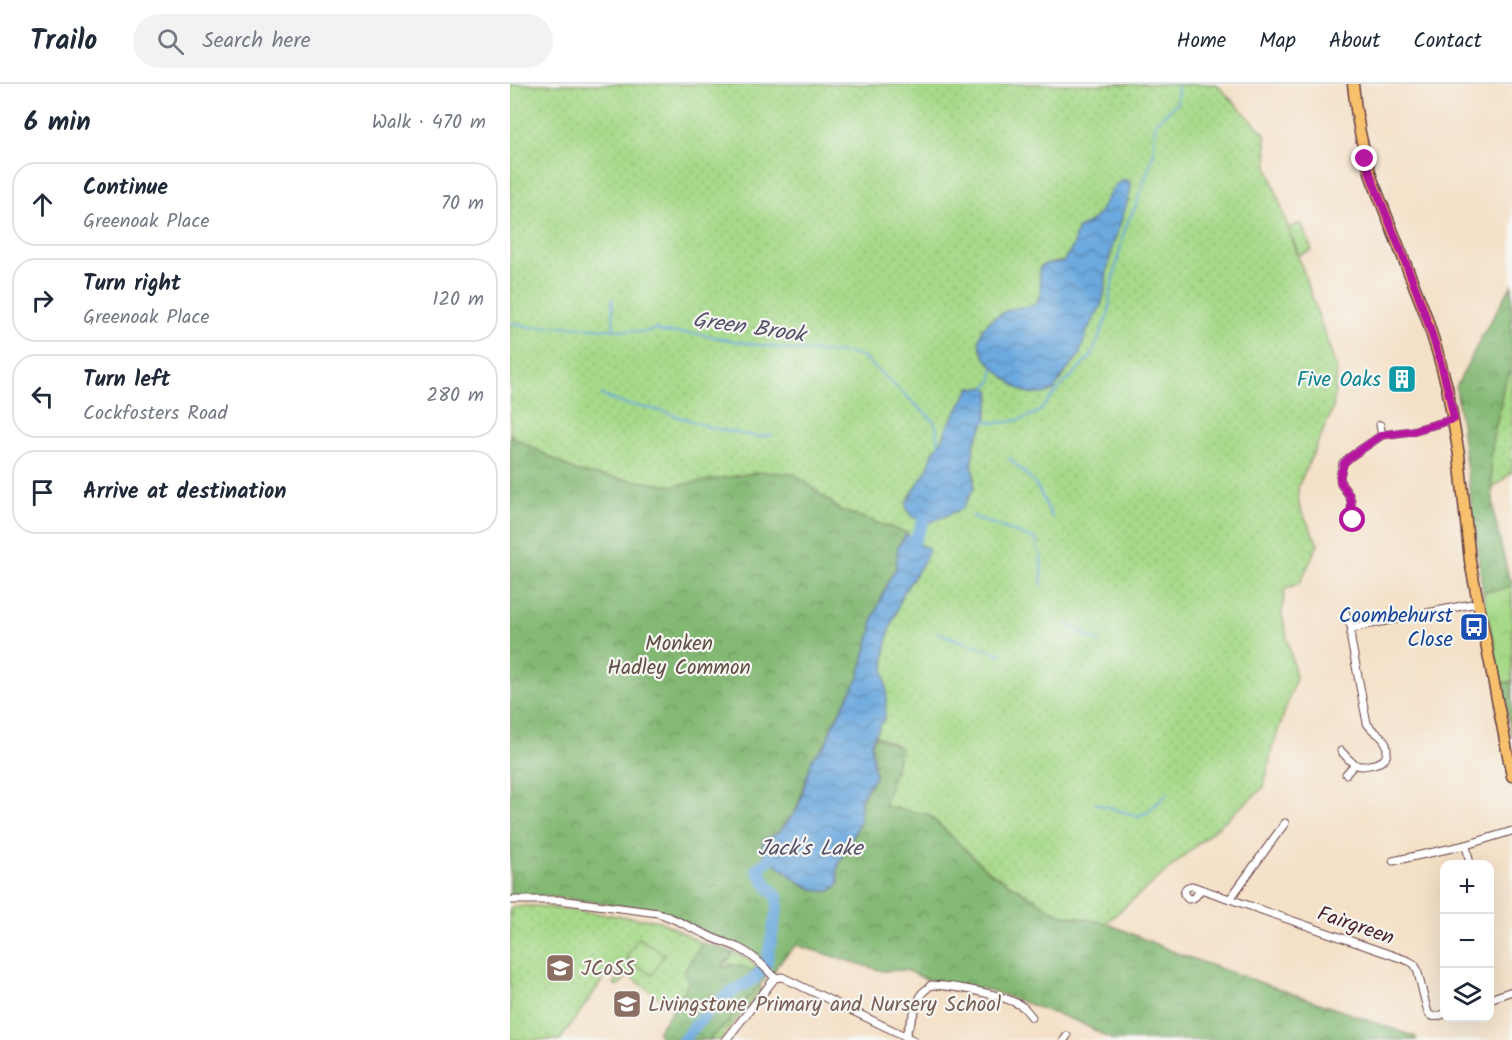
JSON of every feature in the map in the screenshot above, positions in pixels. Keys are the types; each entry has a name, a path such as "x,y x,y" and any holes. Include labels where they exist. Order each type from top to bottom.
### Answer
{"main road":[{"path":"1353,84 1356,115 1365,159 1432,334 1448,387 1459,455 1470,561 1512,776"}],"street":[{"path":"1356,522 1352,518 1349,495 1341,484 1341,470 1344,463 1382,435 1412,431 1454,419"},
{"path":"1380,425 1382,435"},
{"path":"1352,629 1477,603"},
{"path":"1341,751 1355,764 1366,765 1381,763 1387,751 1384,740 1370,729 1368,723 1351,640 1352,629 1345,612"},
{"path":"1346,774 1355,764"},
{"path":"1230,899 1285,823"},
{"path":"1393,861 1466,845 1512,831"},
{"path":"1466,845 1469,860"},
{"name":"Fairgreen","path":"1200,889 1414,964 1428,1013 1436,1017 1440,1016"},
{"path":"513,901 559,900 667,916 737,947 778,978 913,1040"},
{"path":"726,1040 778,978"},
{"path":"905,1036 922,993 931,985 947,986 1007,999 1023,1007 1032,1017"},
{"path":"1494,998 1512,991"}],"green space":[{"path":"510,84 1216,84 1265,134 1268,168 1337,370 1333,409 1298,487 1299,506 1318,544 1300,583 1285,589 1282,614 1296,678 1272,749 1264,787 1106,923 1059,914 988,871 929,815 884,806 901,748 875,735 867,725 837,716 869,638 872,621 896,568 898,547 907,534 840,510 824,497 510,645"},
{"path":"1301,223 1312,250 1299,255 1288,228"},
{"path":"1512,285 1512,367 1503,387 1493,435 1491,463 1494,515 1509,578 1512,580 1512,737 1483,593 1456,387"},
{"path":"1512,367 1512,472 1492,489 1493,435 1503,387"},
{"name":"Monken Hadley Common","path":"510,435 577,472 672,486 761,472 795,474 840,510 907,533 898,547 896,568 872,621 872,629 859,677 832,725 826,744 814,757 794,814 778,833 763,840 763,852 795,879 815,890 833,890 839,884 837,869 860,822 861,799 875,777 872,743 877,737 901,748 884,806 929,815 988,871 1059,914 1106,923 1179,954 1416,1037 1416,1040 1113,1040 1079,1022 989,990 930,981 906,970 883,971 796,945 778,964 773,975 751,955 663,911 543,896 510,898"},
{"path":"1512,587 1512,681 1501,683 1483,593"},
{"name":"JCoSS","path":"515,906 536,906 660,921 702,943 684,971 689,982 674,1008 628,975 618,986 614,984 622,973 612,967 560,1040 510,1040 510,909"},
{"path":"638,938 664,954 652,975 626,958"},
{"path":"702,943 733,952 722,966 723,968 738,965 752,971 757,967 766,978 727,1024 710,1040 663,1040 657,1032 689,982 684,971"},
{"path":"733,952 748,959 757,967 752,971 732,964 723,968 722,966"},
{"path":"760,986 762,988 720,1040 710,1040 727,1024"}],"water":[{"path":"1123,180 1130,182 1129,197 1113,245 1101,306 1087,331 1079,356 1054,390 1044,394 1032,394 1021,390 985,358 979,341 982,329 992,319 1006,311 1034,305 1041,292 1040,267 1045,264 1063,262 1074,245 1078,228 1094,219 1114,187"},
{"path":"971,387 986,387 991,391 986,420 974,444 972,462 974,488 962,509 929,523 912,517 906,503 928,468 933,452 942,441 947,427"},
{"name":"Jack's Lake","path":"907,533 913,544 927,547 929,551 903,593 889,631 884,671 887,693 885,717 871,743 875,776 861,798 860,821 837,868 839,884 831,890 814,889 795,879 762,852 763,840 778,833 799,805 812,759 826,744 832,726 859,677 872,629 872,621 896,568 898,547"}],"waterway":[{"path":"984,420 996,423 1010,422 1040,411 1092,355 1109,312 1110,293 1125,228 1136,205 1154,153 1155,123 1177,103 1178,84"},
{"path":"612,299 614,329"},
{"name":"Green Brook","path":"510,322 530,327 568,326 645,332 655,329 662,332 699,334 800,351 846,353 863,357 935,422 939,446"},
{"path":"986,387 992,381 993,368"},
{"path":"601,395 621,403 662,411 712,428 758,437 772,435"},
{"path":"1009,458 1038,488 1052,517"},
{"path":"972,516 1036,540 1041,558 1042,585"},
{"path":"913,544 923,522"},
{"path":"1067,623 1100,642"},
{"path":"937,632 1002,654"},
{"path":"1094,803 1138,816 1148,812 1168,793"},
{"path":"683,1040 709,1010 730,993 754,979 766,965 778,898 757,869 770,859"}],"place":[{"name":"Five Oaks","path":"1402,379"},
{"name":"Coombehurst Close","path":"1474,627"},
{"name":"JCoSS","path":"560,968"},
{"name":"Livingstone Primary and Nursery School","path":"627,1004"}],"route":[{"path":"1353,520 1351,501 1341,484 1340,476 1344,463 1382,435 1412,431 1454,419 1448,387 1432,334 1365,159"}]}
